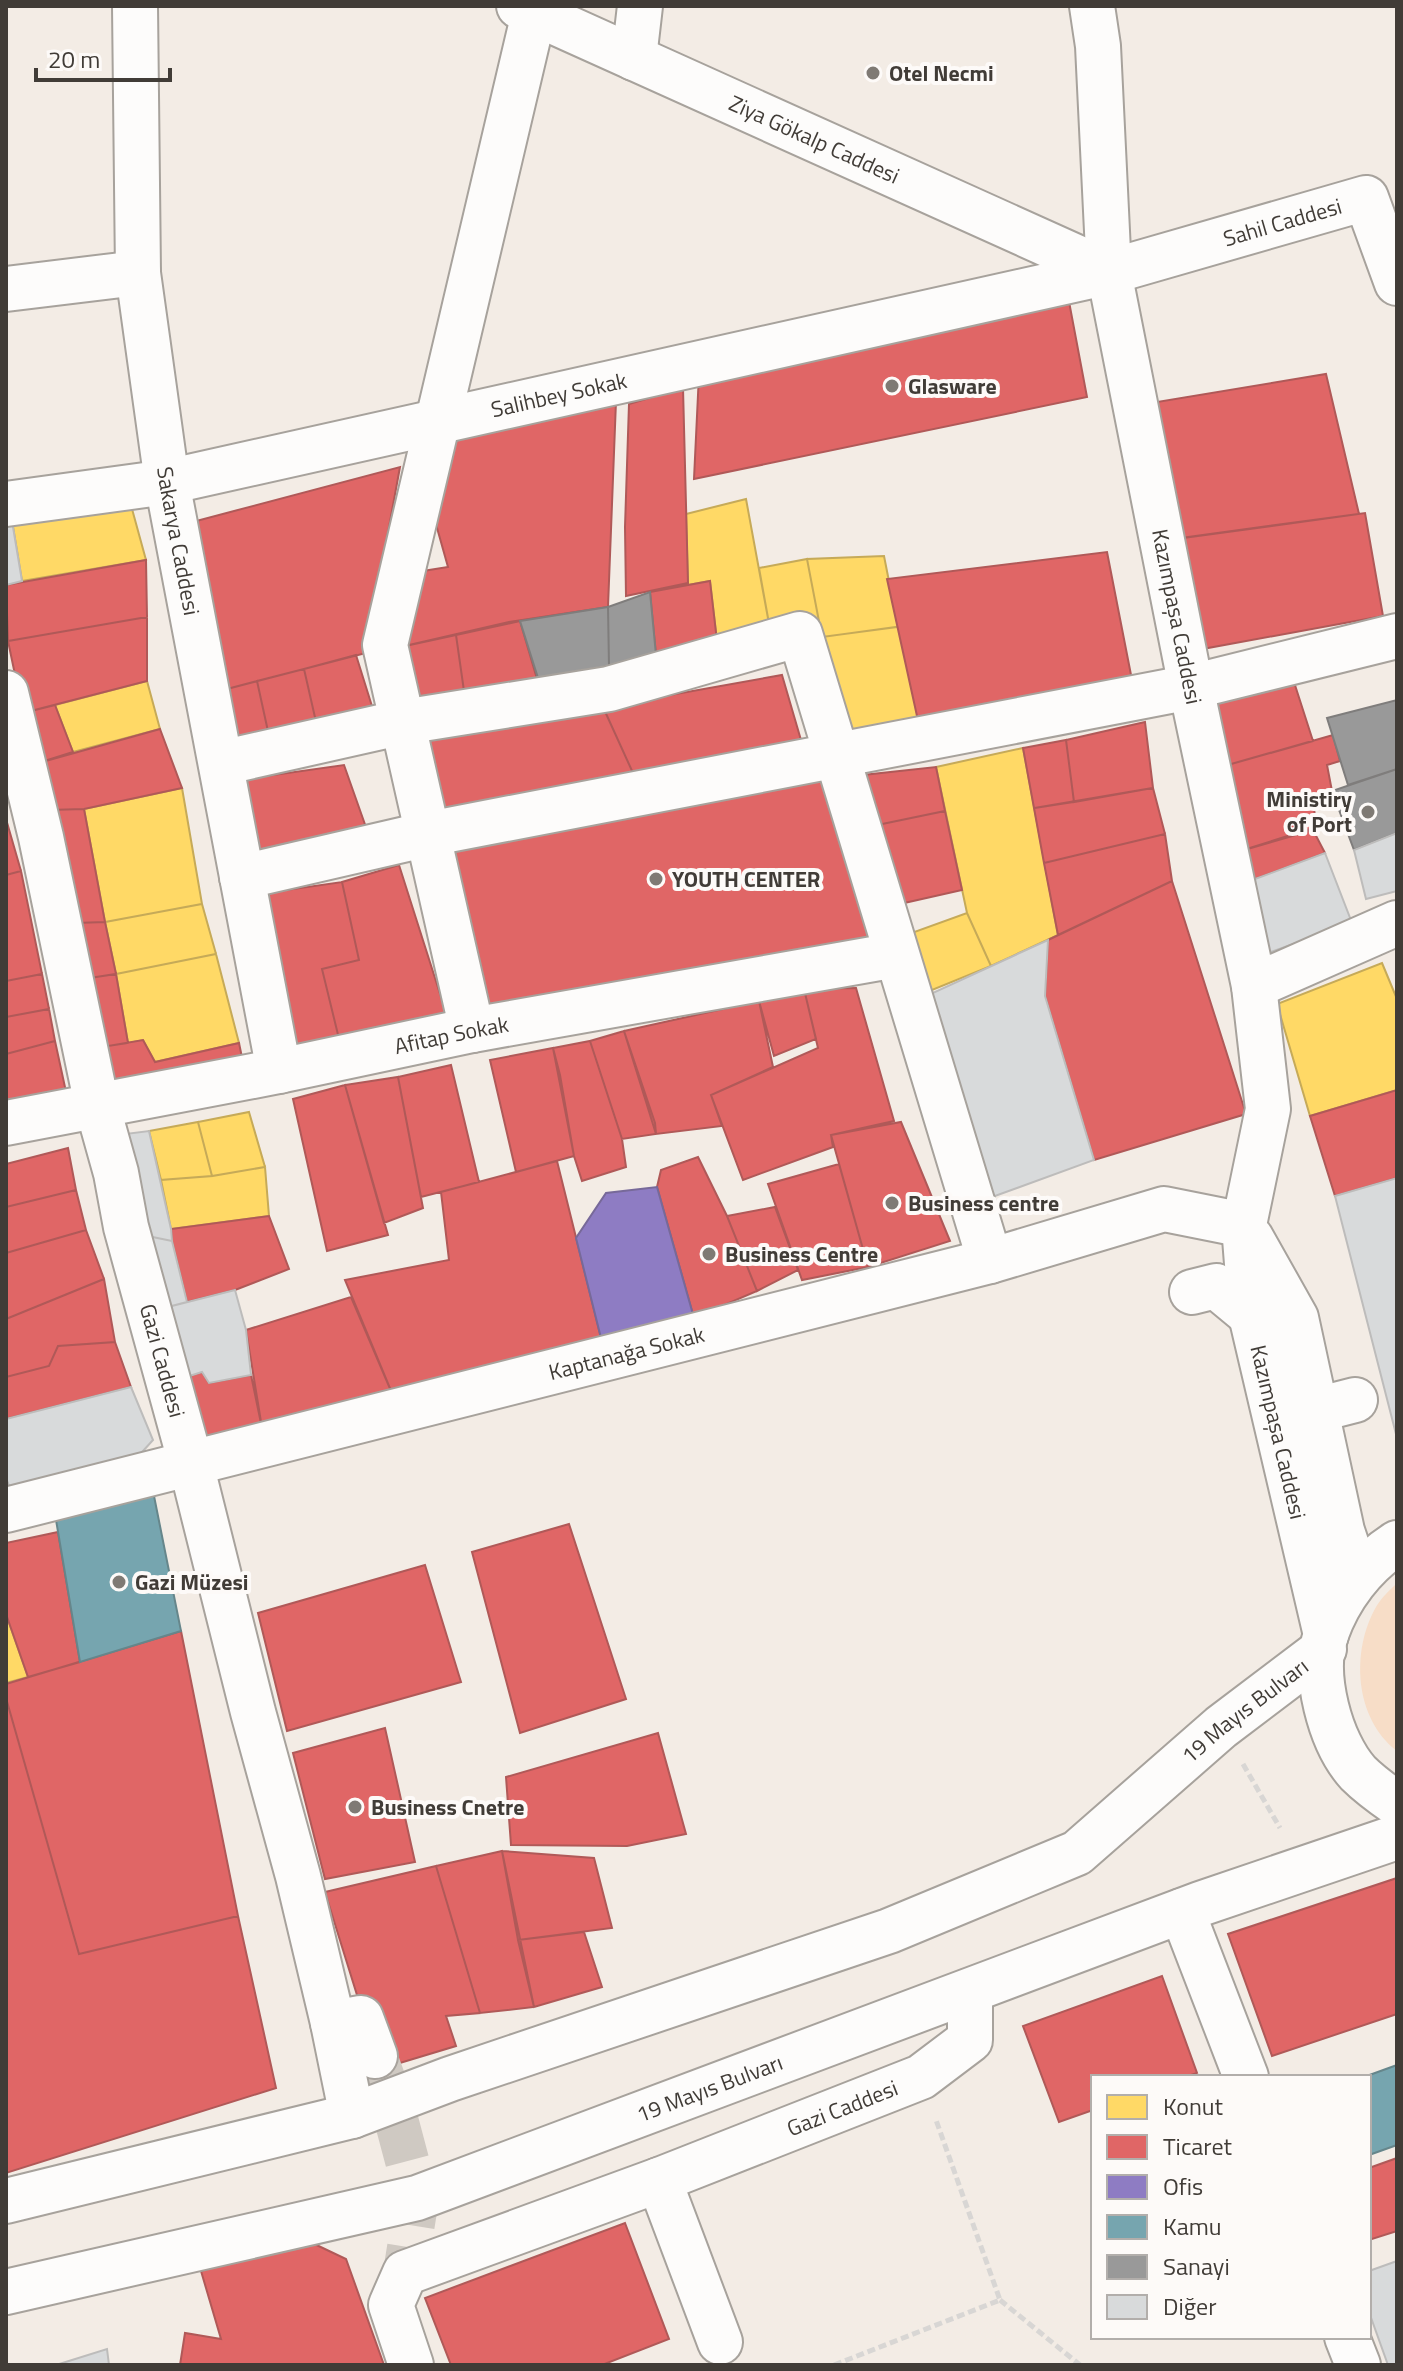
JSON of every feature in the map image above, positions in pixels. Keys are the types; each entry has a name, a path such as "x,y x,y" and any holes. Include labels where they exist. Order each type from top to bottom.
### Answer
{"street":[{"name":"Sakarya Caddesi","path":"135,6 138,273 167,482 279,1071"},
{"path":"634,58 640,6"},
{"name":"Kazımpaşa Caddesi","path":"1092,6 1098,46 1109,272 1254,986 1268,1109 1244,1225 1264,1423 1325,1642"},
{"path":"472,1030 385,645 438,421 527,10"},
{"name":"Ziya Gökalp Caddesi","path":"527,10 1109,272"},
{"name":"Sahil Caddesi","path":"1109,272 1366,198 1397,283"},
{"name":"Salihbey Sokak","path":"6,504 167,482 1109,272"},
{"path":"6,289 138,273"},
{"path":"221,763 403,722 609,689 800,634 990,1261"},
{"path":"242,877 428,834 1191,687 1397,636"},
{"name":"Gazi Caddesi","path":"6,693 41,837 126,1227 298,1876 352,2116"},
{"path":"1254,986 1395,932"},
{"name":"Afitap Sokak","path":"6,1123 279,1071 472,1030 896,955"},
{"name":"Kaptanağa Sokak","path":"6,1510 990,1261 1164,1209 1244,1225"},
{"name":"Kazımpaşa Caddesi","path":"1244,1225 1296,1318 1335,1405 1342,1531 1357,1576"},
{"path":"1192,1292 1216,1286 1251,1315"},
{"path":"1264,1423 1335,1405"},
{"path":"1397,1543 1357,1576 1325,1642 1321,1684 1332,1731 1358,1773 1397,1804"},
{"name":"19 Mayıs Bulvarı","path":"6,2201 352,2116 450,2079 889,1931 1077,1853 1221,1727 1325,1642"},
{"name":"19 Mayıs Bulvarı","path":"6,2292 417,2198 1182,1911 1397,1837"},
{"path":"1182,1911 1245,2075"},
{"name":"Gazi Caddesi","path":"411,2365 391,2305 405,2273 659,2180 921,2077 970,2040 970,1991"},
{"path":"333,2023 361,2018 375,2056"},
{"path":"659,2180 720,2342"},
{"path":"1348,2339 1358,2365"}],"path":[{"path":"1221,1727 1303,1869"},
{"path":"921,2077 1000,2300 1080,2365"},
{"path":"834,2365 1000,2300"}],"shaded area":[{"path":"1397,1583 1397,1751 1372,1721 1365,1703 1360,1663 1368,1624 1378,1604"}],"building: Konut":[{"path":"129,498 146,560 22,581 12,521"},
{"path":"746,499 772,640 717,641 710,581 688,585 686,514"},
{"path":"884,556 898,627 822,637 807,559"},
{"path":"807,559 822,637 772,640 759,568"},
{"path":"902,626 919,725 840,743 822,637"},
{"path":"147,681 160,729 73,752 55,705"},
{"path":"1023,748 1058,935 991,966 967,913 936,767"},
{"path":"182,788 202,904 105,922 84,809"},
{"path":"202,904 216,954 116,974 105,922"},
{"path":"967,913 991,966 910,999 892,940"},
{"path":"216,954 239,1043 155,1062 143,1040 128,1043 116,974"},
{"path":"1382,963 1397,999 1397,1090 1310,1116 1277,1004"},
{"path":"249,1112 265,1167 212,1176 198,1122"},
{"path":"198,1122 212,1176 161,1180 149,1131"},
{"path":"265,1167 269,1216 171,1229 161,1180"},
{"path":"6,1614 28,1677 6,1683"}],"building: Ticaret":[{"name":"Glasware","path":"1067,291 1087,397 694,479 699,374"},
{"path":"1326,374 1359,514 1184,538 1157,402"},
{"path":"683,388 688,583 626,596 629,404"},
{"path":"616,401 608,607 509,622 396,648 417,572 448,567 432,510 455,432"},
{"path":"400,467 366,653 208,694 185,524"},
{"path":"1365,513 1383,616 1197,650 1173,539"},
{"path":"1107,552 1132,680 919,725 887,579"},
{"path":"146,560 147,617 8,641 6,585"},
{"path":"710,581 717,641 656,655 650,592"},
{"path":"147,617 147,681 23,713 8,641"},
{"path":"520,621 537,679 465,698 456,635"},
{"path":"456,635 465,698 403,722 396,648"},
{"path":"356,655 376,719 319,735 304,669"},
{"path":"304,669 319,735 271,745 257,681"},
{"path":"782,675 803,747 633,773 603,707"},
{"path":"257,681 271,745 219,757 208,694"},
{"path":"1294,682 1313,741 1217,768 1204,706"},
{"path":"55,705 73,752 35,764 23,713"},
{"path":"603,707 633,773 440,815 429,741"},
{"path":"1145,722 1153,788 1074,802 1066,740"},
{"path":"160,729 182,788 84,809 49,810 35,764"},
{"path":"1333,735 1340,761 1327,765 1332,791 1313,798 1316,827 1237,852 1217,768"},
{"path":"1066,740 1074,802 1034,808 1023,748"},
{"name":"YOUTH CENTER","path":"835,755 894,949 472,1026 428,834"},
{"path":"344,765 368,833 239,858 224,782"},
{"path":"936,767 945,811 858,829 854,776"},
{"path":"1153,788 1165,834 1044,863 1034,808"},
{"path":"84,809 105,922 75,923 49,810"},
{"path":"945,811 962,890 882,908 858,829"},
{"path":"6,819 21,871 6,875"},
{"path":"1313,830 1325,853 1247,882 1237,852"},
{"path":"1165,834 1172,881 1058,935 1044,863"},
{"path":"399,865 449,1022 341,1047 322,969 359,960 342,882"},
{"path":"21,871 42,974 6,981 6,875"},
{"path":"1172,881 1246,1114 1094,1160 1045,996 1048,940"},
{"path":"342,882 359,960 322,969 341,1047 289,1069 258,894"},
{"path":"105,922 116,974 83,979 75,923"},
{"path":"42,974 49,1009 6,1017 6,981"},
{"path":"116,974 128,1043 102,1047 83,979"},
{"path":"856,988 894,1121 831,1135 833,1147 743,1180 711,1095 818,1048 804,989"},
{"path":"804,989 816,1039 774,1056 759,1001"},
{"path":"759,1001 773,1067 711,1095 722,1126 656,1134 624,1031"},
{"path":"49,1009 55,1041 6,1054 6,1017"},
{"path":"624,1031 656,1134 622,1139 590,1041"},
{"path":"143,1040 155,1062 239,1043 246,1077 112,1095 102,1047"},
{"path":"55,1041 68,1101 6,1119 6,1054"},
{"path":"590,1041 622,1139 626,1167 582,1181 574,1156 553,1048"},
{"path":"553,1048 574,1156 516,1172 490,1060"},
{"path":"451,1065 479,1182 421,1197 398,1077"},
{"path":"398,1077 423,1208 384,1223 345,1085"},
{"path":"345,1085 388,1235 327,1251 293,1099"},
{"path":"1397,1090 1397,1178 1335,1196 1310,1116"},
{"name":"Business centre","path":"901,1122 950,1241 868,1267 831,1135"},
{"path":"68,1148 76,1190 6,1207 6,1164"},
{"name":"Business Centre","path":"698,1157 727,1216 757,1291 694,1318 657,1187 661,1170"},
{"path":"557,1161 603,1346 394,1398 345,1280 449,1260 441,1192"},
{"name":"Business Centre","path":"839,1164 868,1267 802,1280 768,1184"},
{"path":"76,1190 86,1230 6,1253 6,1207"},
{"name":"Business Centre","path":"775,1207 798,1270 757,1291 727,1216"},
{"path":"269,1216 289,1269 235,1290 187,1302 171,1229"},
{"path":"86,1230 104,1279 6,1319 6,1253"},
{"path":"104,1279 115,1342 58,1346 49,1366 6,1377 6,1319"},
{"path":"351,1297 394,1398 262,1428 246,1330"},
{"path":"115,1342 131,1387 6,1419 6,1377 49,1366 58,1346"},
{"path":"202,1372 209,1383 251,1375 262,1428 192,1446 177,1380"},
{"path":"569,1524 626,1699 520,1733 472,1552"},
{"path":"58,1532 80,1662 28,1677 6,1614 6,1543"},
{"path":"425,1565 461,1682 287,1731 258,1613"},
{"path":"181,1631 238,1916 79,1954 6,1698 6,1684"},
{"path":"6,1698 79,1954 238,1916 276,2088 6,2173"},
{"name":"Business Cnetre","path":"385,1728 415,1862 325,1879 293,1753"},
{"path":"658,1733 686,1834 627,1846 511,1845 506,1777"},
{"path":"502,1851 594,1858 612,1928 518,1940"},
{"path":"502,1851 534,2007 480,2013 436,1866"},
{"path":"436,1866 480,2013 446,2016 456,2046 380,2069 325,1892"},
{"path":"1397,1878 1397,2014 1272,2056 1228,1934"},
{"path":"584,1932 602,1987 534,2007 518,1940"},
{"path":"1162,1976 1197,2073 1091,2075 1091,2111 1059,2122 1023,2026"},
{"path":"1397,2158 1397,2231 1371,2239 1371,2167"},
{"path":"625,2223 669,2339 602,2365 451,2365 425,2298"},
{"path":"306,2240 346,2259 384,2365 180,2365 185,2333 221,2339 201,2271"}],"building: Ofis":[{"path":"657,1187 694,1318 603,1346 576,1238 606,1193"}],"building: Kamu":[{"name":"Gazi Müzesi","path":"153,1491 181,1631 80,1662 54,1508"},
{"path":"1397,2065 1397,2145 1371,2154 1371,2075"}],"building: Sanayi":[{"path":"650,592 656,655 609,666 608,607"},
{"path":"608,607 609,666 538,678 520,621"},
{"path":"1397,700 1397,769 1348,785 1327,718"},
{"name":"Ministiry of Port","path":"1397,769 1397,833 1354,850 1332,791"}],"building: Diğer":[{"path":"12,521 22,581 6,585 6,522"},
{"path":"1397,833 1397,891 1366,899 1354,850"},
{"path":"1325,853 1352,923 1257,957 1247,882"},
{"path":"1048,940 1045,996 1094,1160 973,1204 924,997"},
{"path":"149,1131 172,1241 138,1234 117,1135"},
{"path":"1397,1178 1397,1438 1335,1196"},
{"path":"133,1233 172,1241 187,1302 160,1309"},
{"path":"235,1290 246,1330 251,1375 209,1383 202,1372 177,1380 160,1309"},
{"path":"131,1387 153,1440 133,1462 12,1493 6,1478 6,1419"},
{"path":"1397,2261 1397,2365 1388,2365 1371,2318 1371,2270"},
{"path":"107,2349 109,2365 56,2365"}],"tunnel":[{"path":"375,2056 391,2100 417,2198 405,2273"}],"place":[{"name":"Otel Necmi","path":"873,73"},
{"name":"Glasware","path":"892,386"},
{"name":"Ministiry of Port","path":"1368,812"},
{"name":"YOUTH CENTER","path":"656,879"},
{"name":"Business centre","path":"892,1203"},
{"name":"Business Centre","path":"709,1254"},
{"name":"Gazi Müzesi","path":"119,1582"},
{"name":"Business Cnetre","path":"355,1807"}]}
